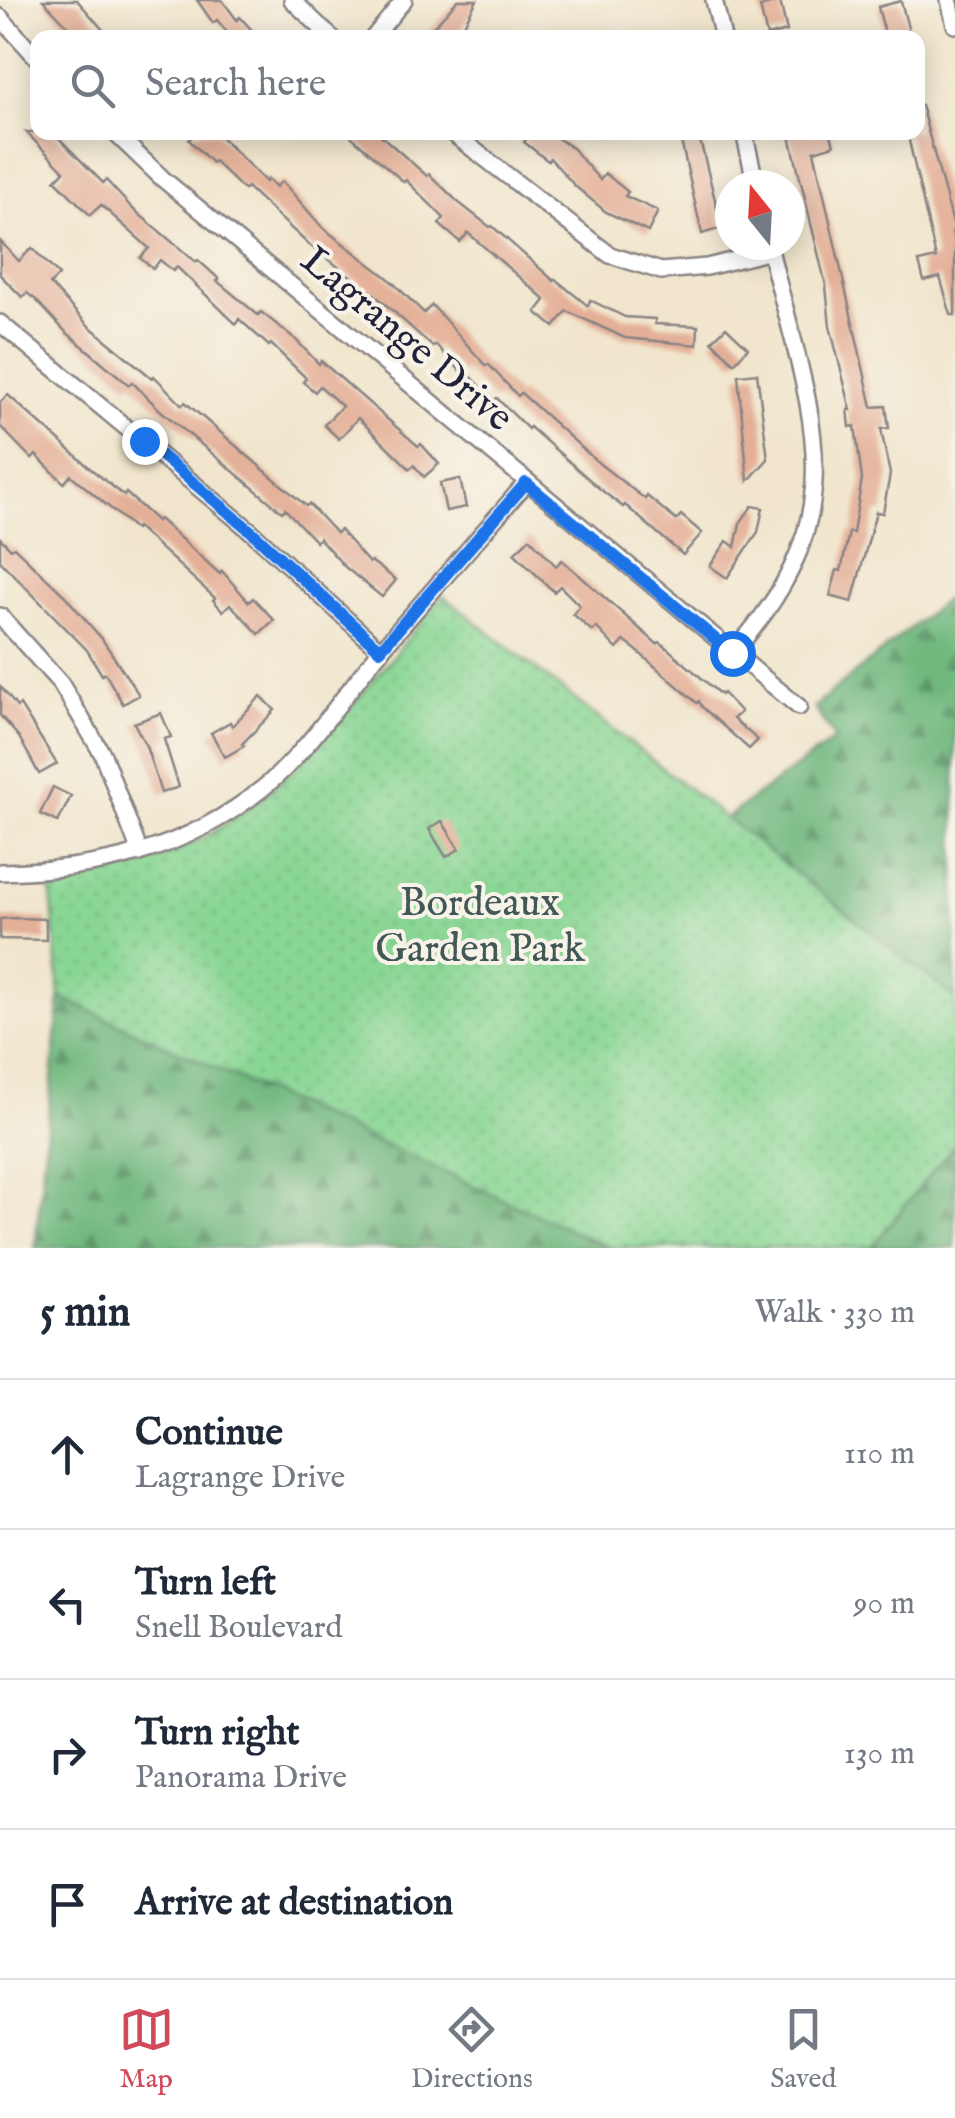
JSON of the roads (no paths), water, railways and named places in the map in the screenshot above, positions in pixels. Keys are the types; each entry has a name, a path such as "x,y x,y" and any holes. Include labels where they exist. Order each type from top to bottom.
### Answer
{"street":[{"path":"292,0 324,30"},
{"path":"380,30 404,0"},
{"path":"714,0 720,30"},
{"path":"950,0 955,25"},
{"path":"0,18 30,50"},
{"name":"Lagrange Drive","path":"122,140 163,179 526,483 799,706"},
{"path":"460,140 610,255 661,272 707,268 732,260"},
{"path":"746,140 753,170"},
{"path":"732,653 760,623 800,556 810,518 816,464 806,382 773,260"},
{"path":"0,323 252,532 380,650"},
{"path":"0,872 59,871 140,854 210,824 264,787 294,757 380,650 526,483"},
{"path":"0,616 62,684 95,741 140,854"}],"park label":[{"name":"Bordeaux Garden Park","path":"480,927"}]}
